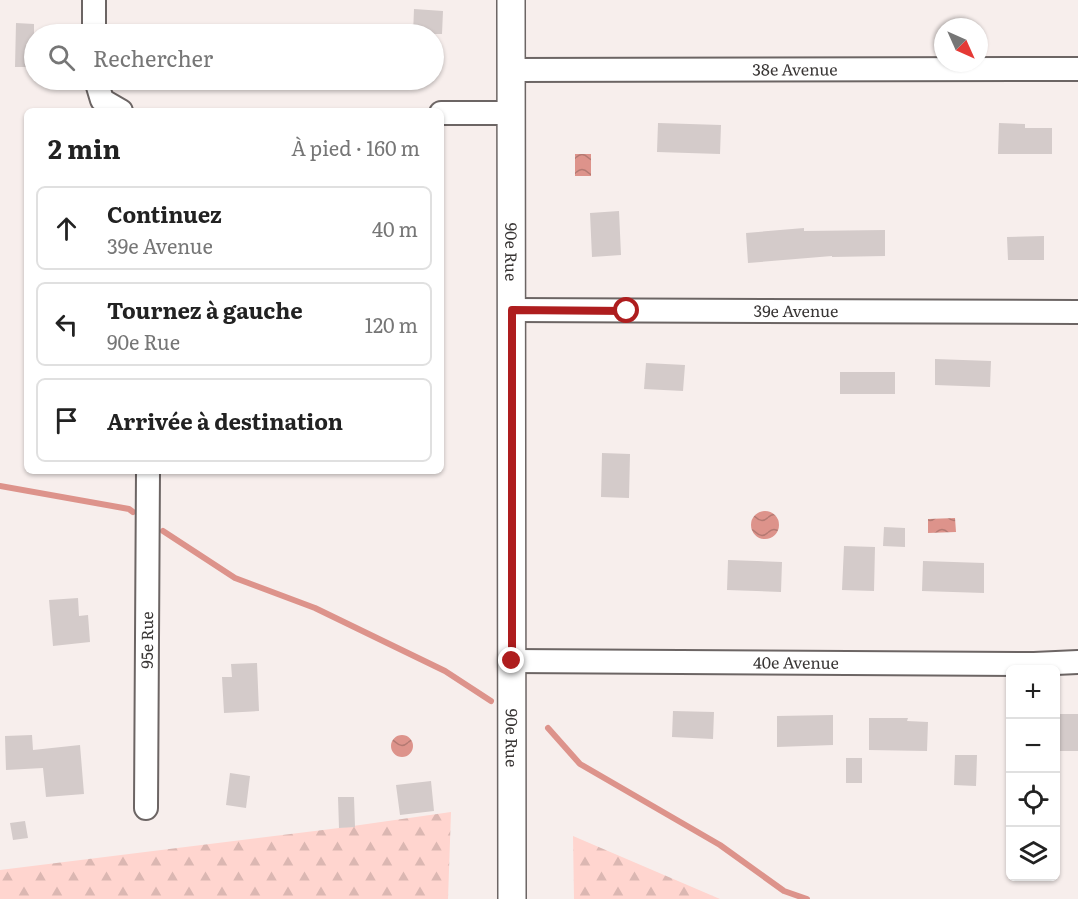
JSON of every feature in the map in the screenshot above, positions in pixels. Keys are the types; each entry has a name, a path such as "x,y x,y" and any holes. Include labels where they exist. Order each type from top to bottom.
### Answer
{"street":[{"path":"94,0 94,24"},
{"name":"90e Rue","path":"511,0 512,899"},
{"name":"38e Avenue","path":"511,70 1078,69"},
{"path":"99,90 102,100 117,108"},
{"path":"444,113 511,113"},
{"name":"39e Avenue","path":"512,310 1078,312"},
{"name":"95e Rue","path":"146,808 148,474"},
{"name":"40e Avenue","path":"512,661 1034,664 1078,662"}],"green space":[{"path":"451,812 448,899 0,899 0,870"},
{"path":"573,836 720,899 574,899"}],"water":[{"path":"575,154 591,154 591,176 575,176"},
{"path":"765,511 775,515 779,525 775,535 765,539 755,535 751,525 755,515"},
{"path":"955,518 956,532 928,533 928,519"},
{"path":"402,735 410,738 413,746 410,754 402,757 394,754 391,746 394,738"}],"building":[{"path":"414,9 443,11 442,24 413,24"},
{"path":"16,23 34,24 24,24 24,67 15,67"},
{"path":"658,123 721,125 720,154 657,152"},
{"path":"999,123 1025,124 1025,128 1052,128 1052,154 998,154"},
{"path":"619,211 621,255 592,257 590,213"},
{"path":"804,228 804,231 885,230 885,256 832,256 748,263 746,233"},
{"path":"1044,236 1044,260 1008,260 1007,237"},
{"path":"935,359 991,361 990,387 935,385"},
{"path":"646,363 685,365 683,391 644,389"},
{"path":"840,372 895,372 895,394 840,394"},
{"path":"602,453 630,454 629,498 601,497"},
{"path":"884,527 905,528 905,547 883,546"},
{"path":"844,546 875,547 874,591 842,590"},
{"path":"728,560 782,562 781,592 727,590"},
{"path":"923,561 984,563 984,593 922,591"},
{"path":"78,598 79,616 88,615 90,642 53,646 49,600"},
{"path":"257,663 259,711 224,713 222,677 232,677 231,664"},
{"path":"673,711 714,712 713,739 672,737"},
{"path":"1060,714 1078,714 1078,751 1060,751"},
{"path":"833,715 833,745 777,747 777,716"},
{"path":"869,718 908,718 907,721 928,722 927,751 869,750"},
{"path":"32,735 33,750 80,745 84,794 46,797 43,768 6,770 5,736"},
{"path":"955,755 977,755 976,786 954,785"},
{"path":"846,758 862,758 862,783 846,783"},
{"path":"230,773 250,776 246,808 226,805"},
{"path":"431,781 434,811 400,815 396,785"},
{"path":"338,797 354,797 355,827 339,828"},
{"path":"25,821 28,838 13,840 10,823"}],"waterway":[{"path":"0,486 129,509 133,512"},
{"path":"163,531 235,578 315,608 445,671 491,701"},
{"path":"548,728 580,764 720,845 784,891 807,899"}],"route":[{"path":"512,661 512,310 627,311"}]}
